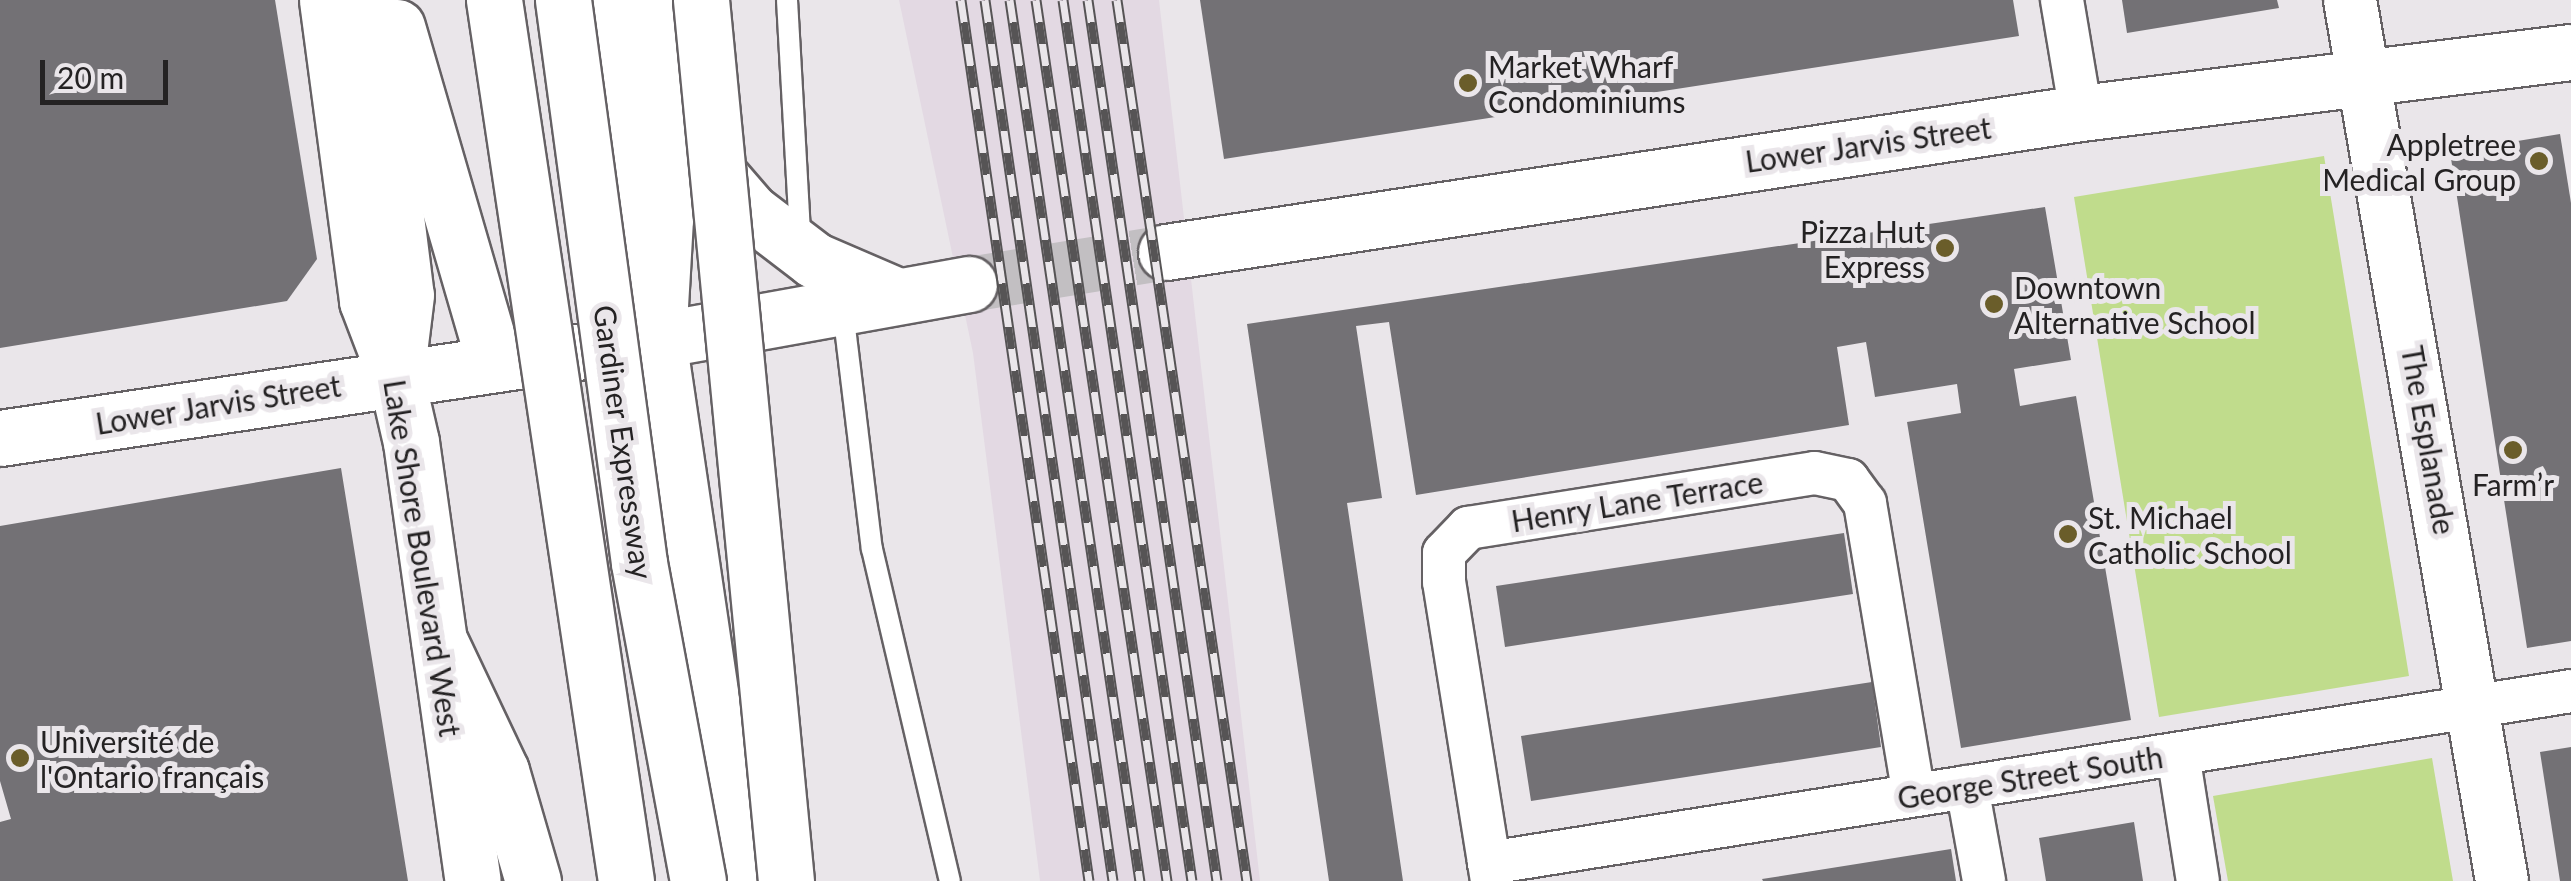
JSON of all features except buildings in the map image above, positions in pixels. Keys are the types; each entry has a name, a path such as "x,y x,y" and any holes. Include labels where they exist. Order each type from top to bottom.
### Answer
{"main road":[{"name":"Lake Shore Boulevard West","path":"327,0 367,301 396,377 440,640 473,881"},
{"path":"370,0 406,295 396,377"},
{"path":"391,0 495,364"},
{"name":"Gardiner Expressway","path":"494,0 626,881"},
{"name":"Gardiner Expressway","path":"563,0 639,564 698,881"},
{"path":"608,0 738,881"},
{"path":"651,0 666,219 658,340"},
{"path":"701,0 786,881"},
{"name":"Lower Jarvis Street","path":"1166,252 2081,112 2571,52"},
{"path":"660,92 738,198 803,253 868,299"},
{"name":"Lower Jarvis Street","path":"0,438 658,340 868,299 968,284"},
{"path":"440,640 501,770 533,881"}],"street":[{"path":"2062,0 2081,112"},
{"name":"The Esplanade","path":"2350,0 2502,881"},
{"name":"Henry Lane Terrace","path":"1491,872 1444,582 1444,553 1468,528 1815,473 1848,480 1865,503 1914,794"},
{"name":"George Street South","path":"1491,872 1914,794 2571,691"},
{"path":"2178,754 2198,881"},
{"path":"1968,787 1984,881"}],"lane":[{"path":"788,0 803,253"},
{"path":"868,299 872,549 950,881"}],"shaded area":[{"path":"899,0 1159,0 1260,881 1040,881 973,353"}],"green space":[{"path":"2324,156 2409,676 2159,717 2074,197"},
{"path":"2432,758 2453,881 2228,881 2213,796"}],"tunnel":[{"path":"969,284 1166,252"}],"railway":[{"path":"961,0 1089,881"},
{"path":"985,0 1113,881"},
{"path":"1010,0 1140,881"},
{"path":"1036,0 1167,881"},
{"path":"1063,0 1192,881"},
{"path":"1088,0 1217,881"},
{"path":"1117,0 1247,881"}],"place":[{"name":"Market Wharf Condominiums","path":"1468,83"},
{"name":"Appletree Medical Group","path":"2539,161"},
{"name":"Pizza Hut Express","path":"1945,248"},
{"name":"Downtown Alternative School","path":"1994,304"},
{"name":"Farm’r","path":"2513,450"},
{"name":"St. Michael Catholic School","path":"2068,534"},
{"name":"Université de l'Ontario français","path":"20,758"}]}
